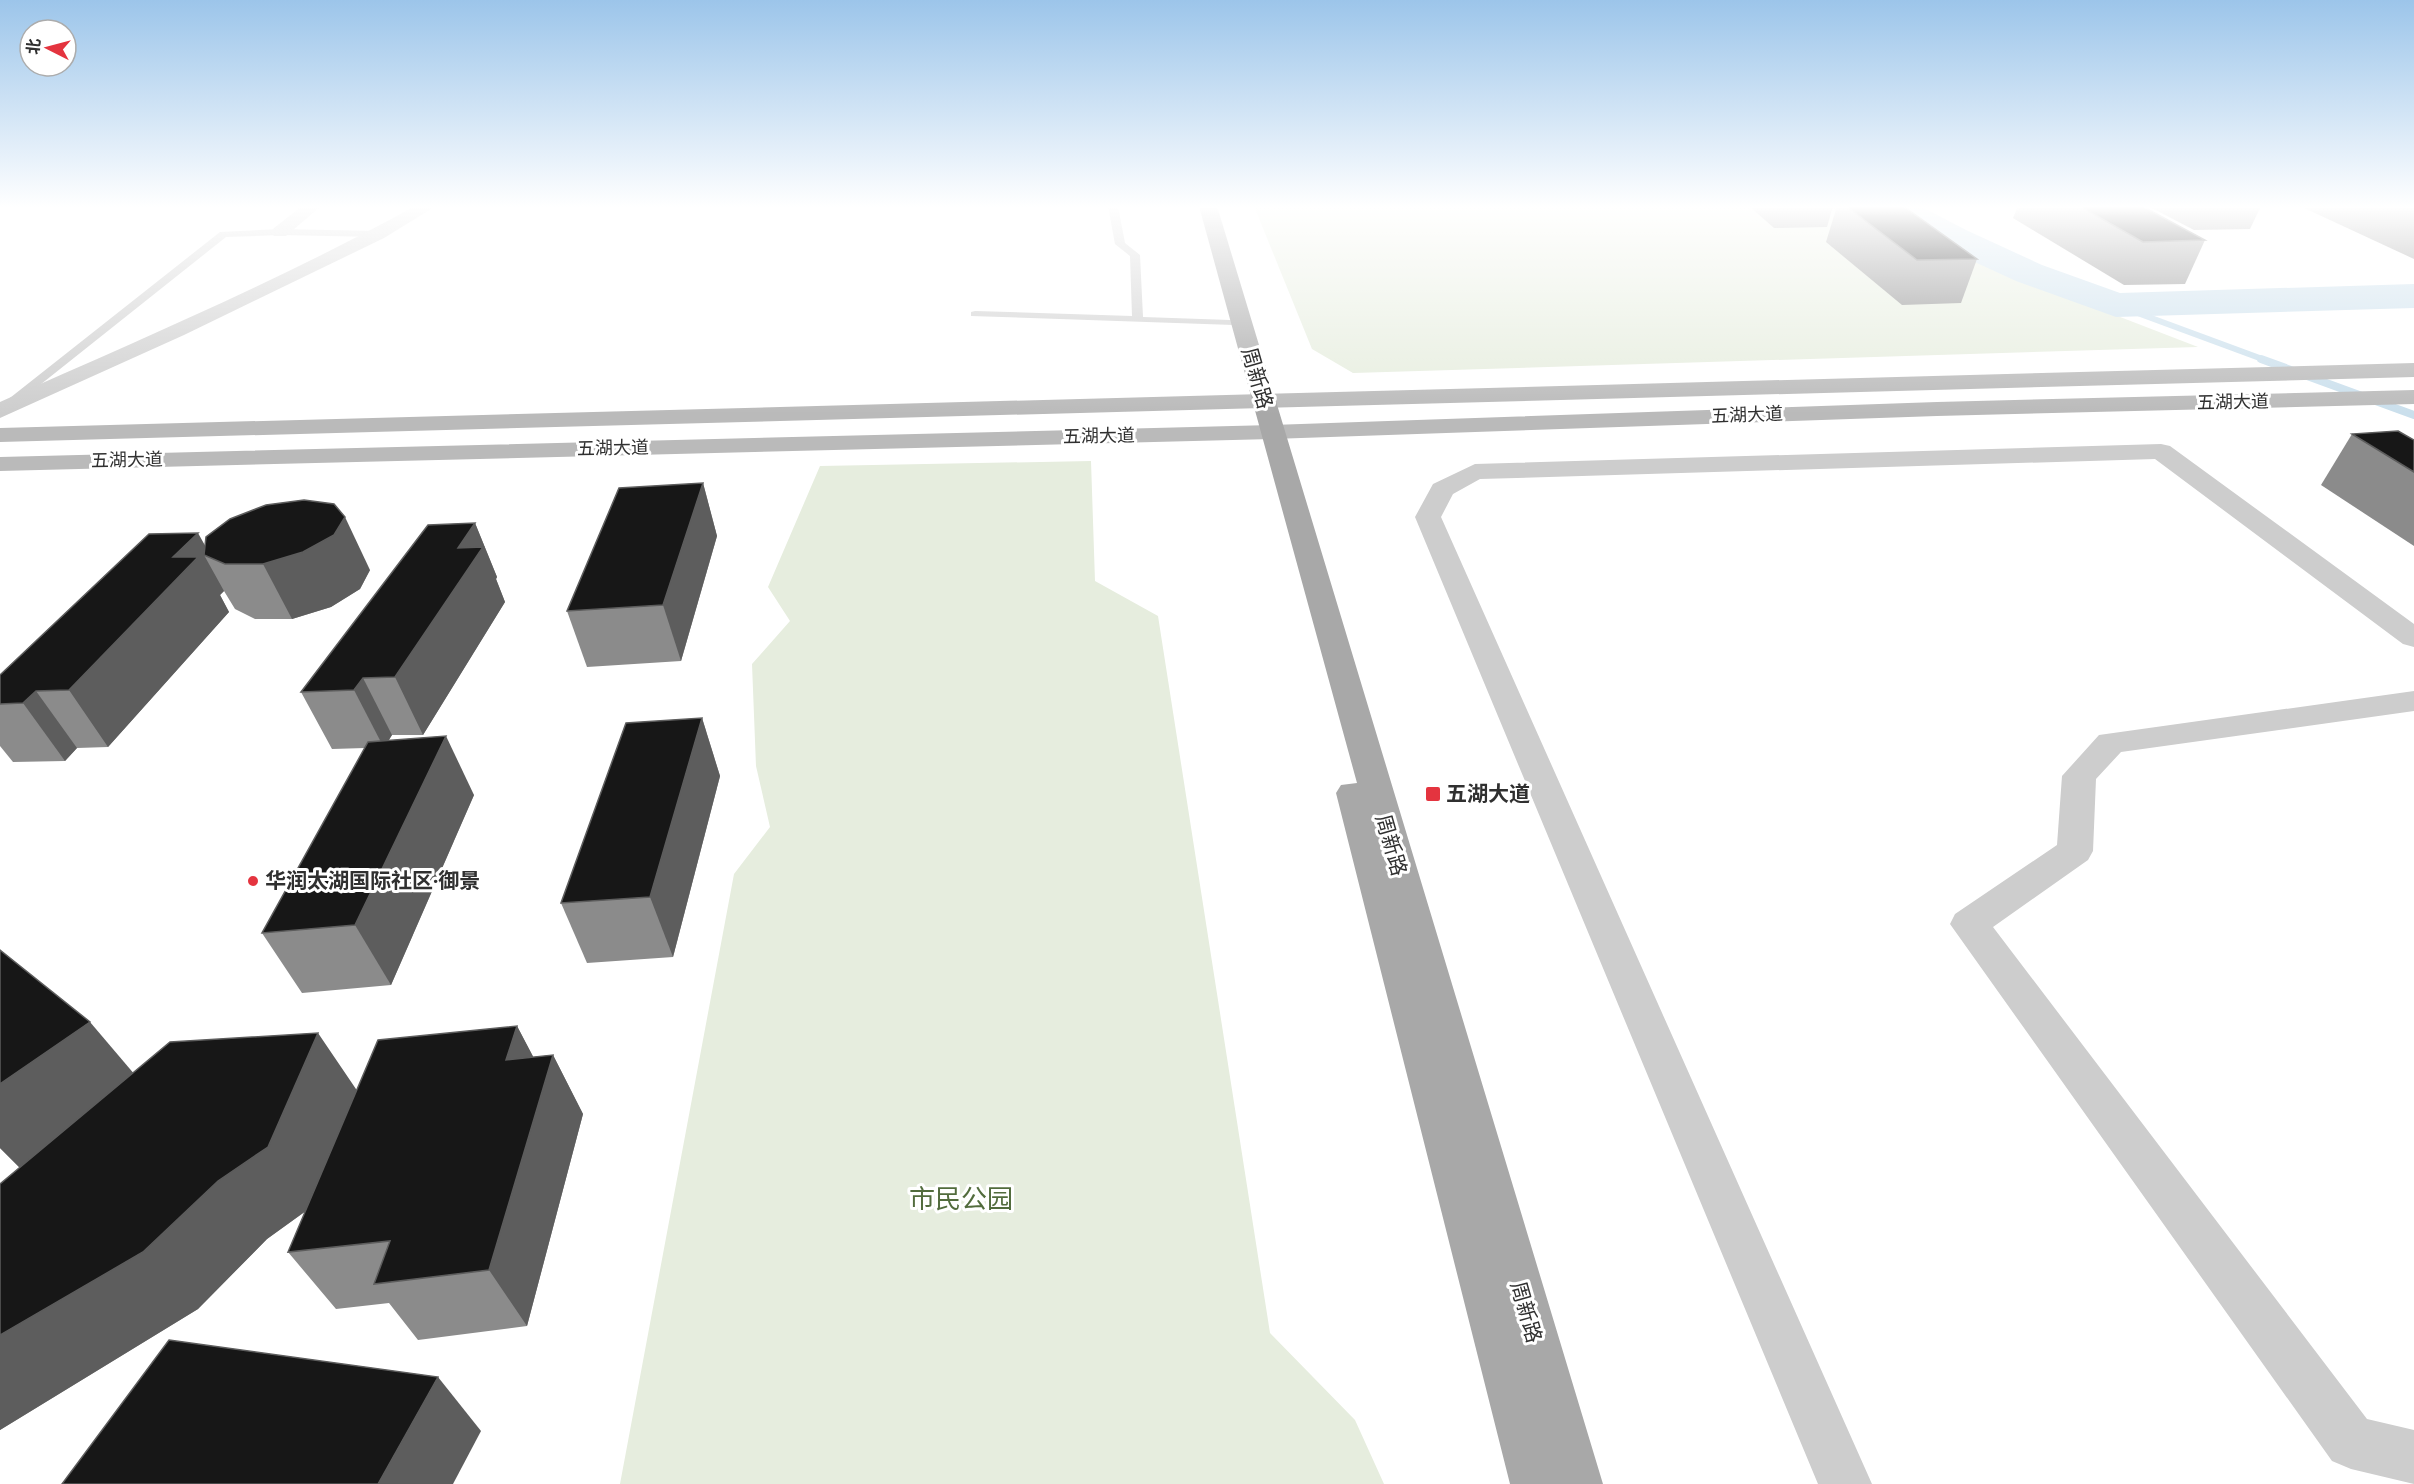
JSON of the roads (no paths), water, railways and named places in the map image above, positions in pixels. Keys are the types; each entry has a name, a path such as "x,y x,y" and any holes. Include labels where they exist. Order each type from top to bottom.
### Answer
{"main road":[{"name":"周新路","path":"1217,275 1261,417 1576,1484"},
{"name":"周新路","path":"1225,275 1537,1484"},
{"name":"五湖大道","path":"0,464 1261,417 2414,370"},
{"name":"五湖大道","path":"0,435 1937,409 2414,397"}],"street":[{"path":"1,410 177,331 293,275"},
{"path":"1845,1484 1428,517 1442,489 1475,472 2161,450 2414,638"},
{"path":"2414,701 2111,743 2079,776 2075,851 1969,924 2351,1442 2414,1457"}],"lane":[{"path":"1,410 171,275"},
{"path":"1136,275 1138,320"},
{"path":"975,314 1230,323"}],"waterway":[{"path":"2035,275 2116,305 2414,296"},
{"path":"2116,305 2265,360"},
{"path":"2261,359 2414,415"}],"place":[{"name":"五湖大道","path":"1433,794"},
{"name":"华润太湖国际社区·御景","path":"253,881"}],"park label":[{"name":"市民公园","path":"961,1199"}]}
